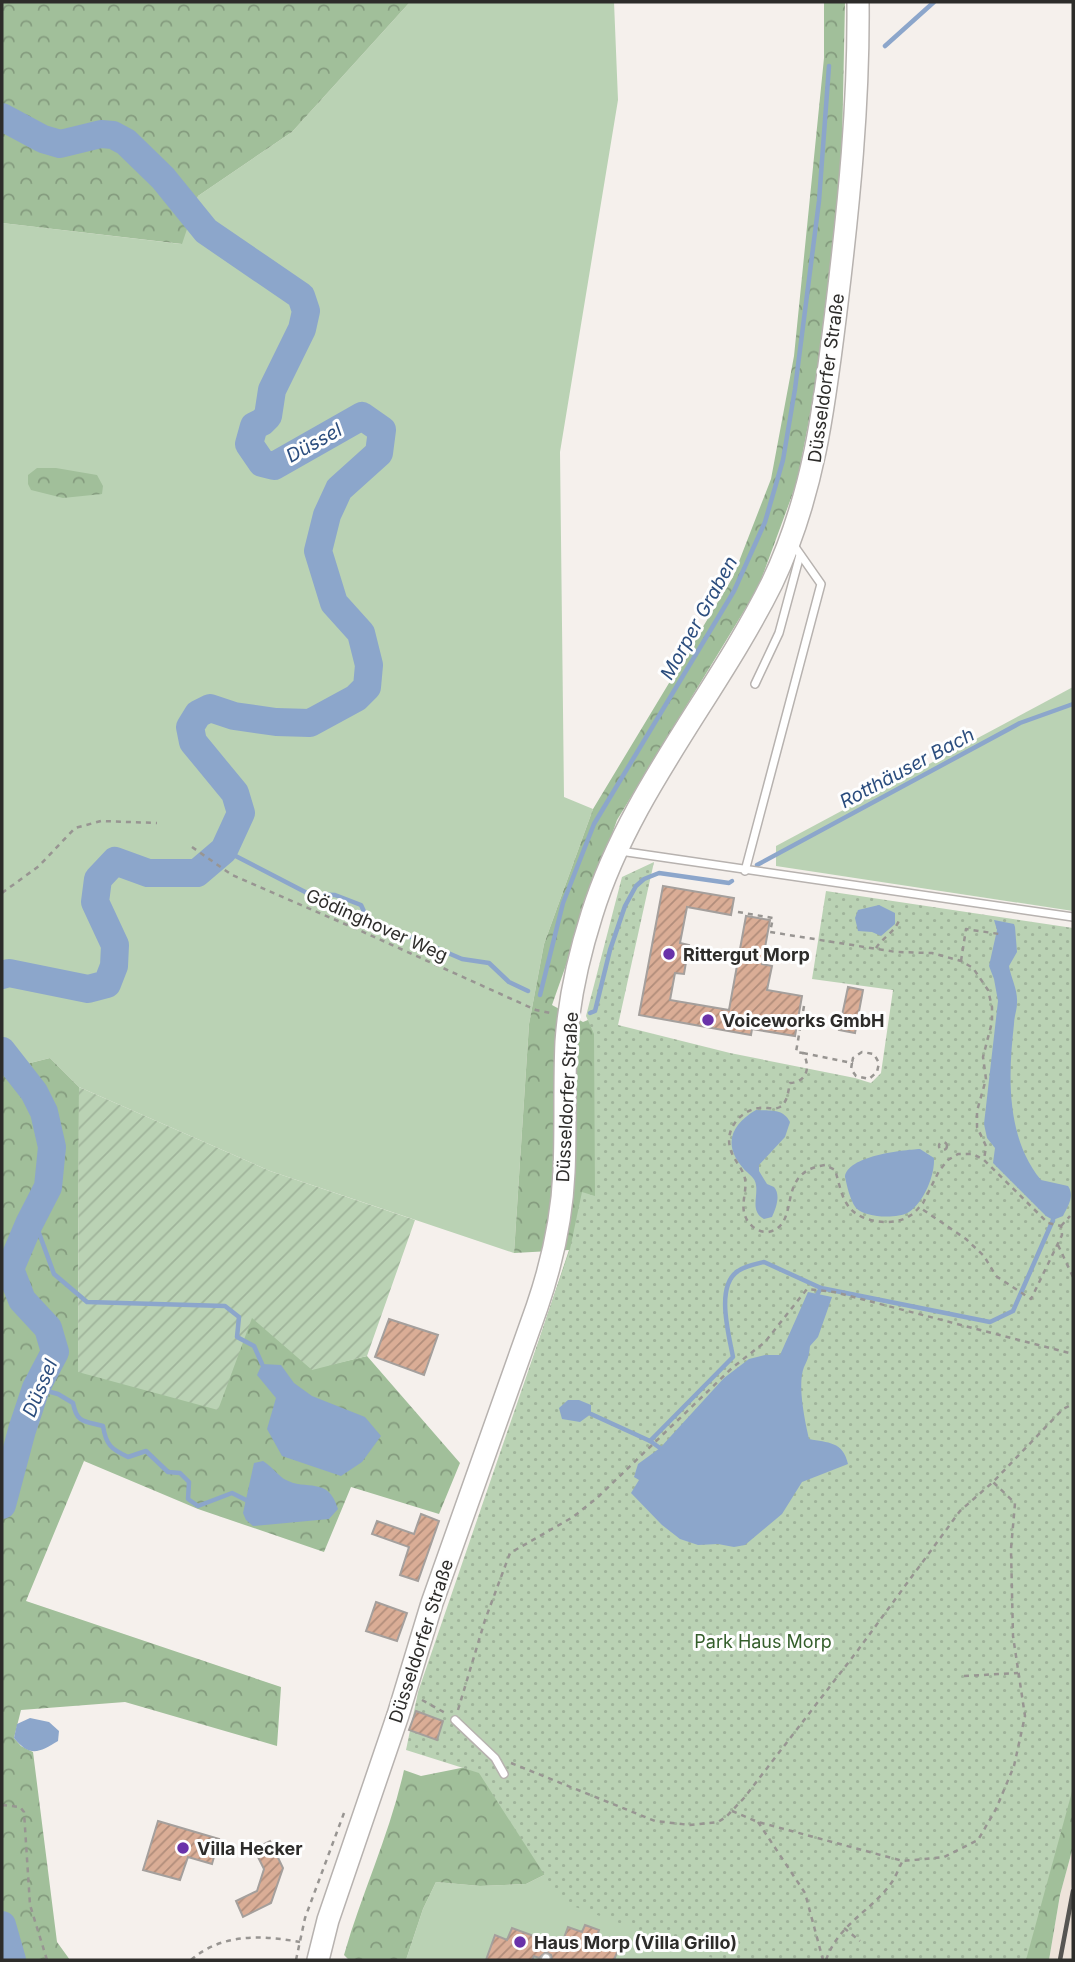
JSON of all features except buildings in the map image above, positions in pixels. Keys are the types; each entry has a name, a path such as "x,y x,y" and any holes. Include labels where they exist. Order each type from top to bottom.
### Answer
{"main road":[{"name":"Düsseldorfer Straße","path":"318,1960 328,1920 398,1715 432,1603 552,1259 564,1175 565,1063 571,1001 590,919 616,850 654,777 795,547 826,396 852,175 858,2"}],"lane":[{"path":"755,684 779,633 795,547"},
{"path":"745,871 821,584 795,547"},
{"path":"616,850 1073,917"},
{"path":"455,1720 495,1758 504,1773"}],"path":[{"path":"2,893 39,866 75,828 101,821 157,823"},
{"name":"Gödinghover Weg","path":"192,848 232,875 536,1010 557,1015"},
{"path":"738,912 773,918 770,932 876,948 932,953 961,961 973,968 989,990 992,1007 992,1022 983,1057 986,1079 977,1111 977,1127 986,1146 984,1160"},
{"path":"876,948 896,927 900,917"},
{"path":"961,961 966,929 999,934"},
{"path":"804,1006 796,1052 852,1063"},
{"path":"862,1052 874,1054 879,1063 877,1072 869,1079 856,1076 851,1069 852,1063 853,1058 862,1052"},
{"path":"803,1053 807,1070 804,1078 790,1083 784,1104 774,1109 758,1108 745,1112 731,1130 729,1146 745,1177 743,1211 748,1223 762,1231 771,1232 778,1228 783,1222 797,1179 808,1170 825,1165 835,1170 848,1206 860,1215 891,1222 912,1215 939,1171 951,1157 965,1154 984,1160 1048,1223 1061,1226"},
{"path":"945,1149 951,1157"},
{"path":"919,1207 966,1239 984,1256 996,1276 1031,1299 1058,1245 1062,1235 1061,1226 1070,1216"},
{"path":"1058,1245 1073,1277"},
{"path":"442,1710 455,1720 485,1620 510,1553 573,1517 597,1498 732,1368 765,1342 807,1289 834,1292 1073,1354"},
{"path":"495,1758 655,1821 690,1825 718,1822 732,1811 858,1650 946,1527 1059,1413 1073,1404"},
{"path":"732,1811 758,1822 903,1861 944,1857 978,1840 996,1809 1014,1766 1025,1716 1013,1636 1011,1562 1015,1503 993,1482"},
{"path":"964,1676 1018,1673"},
{"path":"3,1805 20,1807 24,1812 30,1905 47,1960"},
{"path":"296,1960 306,1918 344,1814"},
{"path":"758,1822 806,1893 824,1960"},
{"path":"824,1960 844,1928 891,1883 903,1861"},
{"path":"844,1928 860,1941"},
{"path":"191,1960 221,1942 242,1938 271,1937 300,1942"}],"shaded area":[{"path":"1073,1847 1073,1960 1049,1960 1060,1895"}],"green space":[{"path":"2,2 410,2 292,132 198,196 182,244 2,223"},
{"path":"410,2 614,2 618,100 560,452 564,797 593,809 544,944 529,1024 514,1253 270,1171 79,1087 50,1058 2,1070 2,223 181,244 198,196 292,132"},
{"name":"Park Haus Morp","path":"824,2 845,2 841,193 821,359 797,482 758,588 617,820 552,1005 583,1022 593,1018 1073,1409 1073,1847 1060,1895 1049,1960 949,1960 558,1868 526,1884 480,1886 436,1882 423,1909 406,1960 349,1960 344,1955 391,1817 404,1770 421,1776 491,1762 521,1395 569,1250 514,1253 529,1024 544,944 593,809 733,577 771,479 794,356 824,58"},
{"path":"37,468 56,468 97,475 103,486 102,494 63,498 31,490 28,475"},
{"path":"1073,687 1073,911 776,866 776,846"},
{"name":"Park Haus Morp","path":"654,862 618,1025 730,1053 871,1083 881,1073 893,990 812,979 826,891 1073,928 1073,1788 1026,1960 718,1960 562,1902 479,1773 406,1750 418,1692 570,1249 582,1192 595,1196 594,1034 586,1016 622,877"},
{"path":"50,1058 79,1087 78,1372 252,1317 312,1369 367,1356 460,1463 439,1514 351,1487 324,1552 198,1509 84,1461 26,1601 281,1687 277,1746 125,1702 21,1710 14,1738 21,1746 33,1752 57,1942 70,1960 2,1960 2,1070"},
{"path":"79,1087 270,1171 415,1220 367,1356 312,1370 252,1318 218,1410 78,1372"},
{"path":"558,1868 857,1960 406,1960 423,1909 436,1882 480,1886 526,1884"}],"water":[{"path":"879,905 895,913 895,924 881,936 858,931 855,918 858,910"},
{"path":"994,920 1014,924 1015,927 1017,952 1009,966 1017,998 1011,1065 1015,1126 1021,1145 1041,1180 1068,1186 1071,1194 1063,1216 1053,1220 993,1163 995,1148 987,1138 984,1124 998,1001 989,966 997,930"},
{"path":"756,1110 780,1112 790,1122 785,1137 759,1165 759,1171 767,1184 774,1187 777,1194 772,1217 764,1219 756,1208 755,1182 737,1159 732,1143 736,1128"},
{"path":"920,1149 934,1158 934,1165 928,1188 914,1208 898,1216 877,1216 856,1208 845,1177 848,1170 865,1159"},
{"path":"808,1292 832,1297 818,1337 810,1346 802,1375 802,1403 809,1439 834,1444 846,1456 848,1464 802,1482 782,1514 745,1545 698,1545 680,1539 662,1525 631,1493 639,1480 634,1477 638,1464 660,1448 724,1378 749,1359 780,1355"},
{"path":"262,1364 281,1365 294,1383 312,1396 365,1417 381,1436 362,1462 341,1476 282,1456 267,1429 276,1398 257,1375"},
{"path":"568,1400 579,1400 591,1405 591,1414 580,1422 562,1419 559,1408"},
{"path":"263,1461 284,1479 323,1488 334,1498 338,1509 329,1519 253,1526 243,1513 254,1463"},
{"path":"30,1718 49,1722 59,1731 58,1741 35,1751 30,1751 20,1744 14,1738 17,1724"}],"waterway":[{"name":"Morper Graben","path":"885,46 934,2"},
{"name":"Morper Graben","path":"540,995 563,903 594,824 734,591 765,522 783,460 795,389 819,201 829,66"},
{"name":"Düssel","path":"2,117 43,139 60,144 101,134 113,135 126,142 163,178 206,231 301,296 306,311 302,329 272,390 268,416 254,426 249,444 262,463 274,466 362,416 382,430 379,453 339,489 327,515 318,551 334,603 361,633 369,665 367,687 356,698 310,723 276,722 234,716 210,708 198,714 190,727 193,742 235,793 241,813 224,850 197,873 148,873 115,861 98,879 95,902 115,945 114,966 107,984 88,989 9,973 2,975"},
{"name":"Rotthäuser Bach","path":"757,865 1020,723 1073,704"},
{"name":"Rotthäuser Bach","path":"224,850 309,894 335,895 361,905 367,918 462,959 489,963 509,982 528,991"},
{"name":"Rotthäuser Bach","path":"590,1013 595,1011 610,950 625,906 636,886 644,879 659,873 729,883 732,881"},
{"name":"Düssel","path":"2,1051 34,1092 44,1112 52,1147 48,1187 10,1269 22,1300 48,1328 55,1352 36,1388 2,1505"},
{"path":"817,1295 821,1288 990,1322 1013,1311 1053,1220"},
{"path":"29,1224 39,1233 54,1274 87,1302 225,1306 239,1317 237,1337 254,1346 262,1364"},
{"path":"591,1414 650,1441 733,1357 725,1299 731,1278 741,1269 764,1262 821,1288"},
{"path":"36,1388 58,1394 73,1403 80,1418 103,1426 110,1446 117,1451 128,1457 146,1451 168,1472 180,1473 189,1482 188,1499 198,1506 232,1493 246,1500"},
{"path":"650,1441 660,1448"},
{"name":"Düssel","path":"2,1925 12,1960"}],"railway":[{"path":"1060,1960 1073,1891"}],"place":[{"name":"Rittergut Morp","path":"669,954"},
{"name":"Voiceworks GmbH","path":"708,1020"},
{"name":"Villa Hecker","path":"183,1848"},
{"name":"Haus Morp (Villa Grillo)","path":"520,1942"}]}
